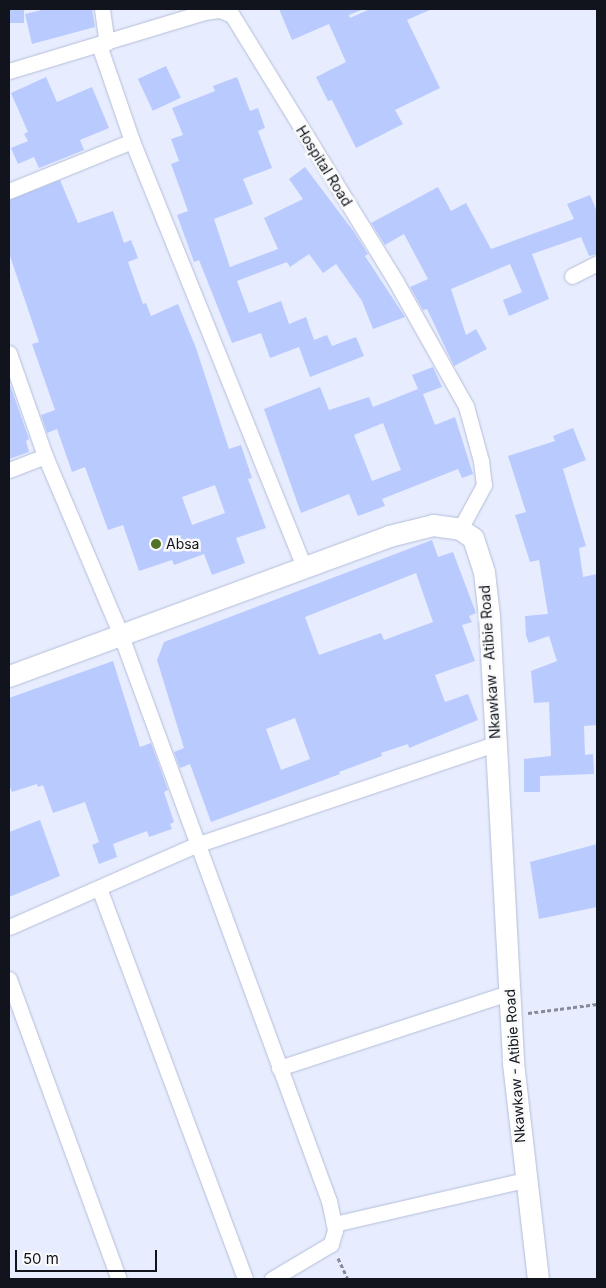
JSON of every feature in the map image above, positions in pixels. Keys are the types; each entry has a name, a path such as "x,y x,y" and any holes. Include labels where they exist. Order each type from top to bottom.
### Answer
{"main road":[{"path":"9,676 120,633 304,566 410,530 433,525 460,529"},
{"name":"Nkawkaw - Atibie Road","path":"460,529 473,538 484,572 510,1015 525,1180 538,1279"}],"street":[{"path":"102,9 103,44 132,141 304,566"},
{"name":"Hospital Road","path":"9,71 221,9 232,15 395,280 466,406 481,461 484,485 460,529"},
{"path":"9,191 132,141"},
{"path":"572,276 597,263"},
{"path":"9,353 45,456 120,633 196,845 330,1201 334,1224 331,1244 272,1279"},
{"path":"9,470 45,456"},
{"path":"9,926 196,845 495,744"},
{"path":"99,888 245,1279"},
{"path":"9,979 119,1279"},
{"path":"279,1068 509,993"},
{"path":"334,1224 525,1180"}],"path":[{"path":"510,1015 597,1004"},
{"path":"331,1244 348,1279"}],"building":[{"path":"9,9 24,9 24,23 9,23"},
{"path":"46,9 92,9 95,27 32,44 25,14"},
{"path":"279,9 364,9 349,15 350,18 370,9 432,9 407,20 440,88 395,110 403,124 356,148 332,100 328,101 316,77 346,62 329,24 292,40"},
{"path":"166,66 181,98 153,111 138,79"},
{"path":"46,77 57,102 92,87 109,128 80,140 84,150 39,168 34,157 18,164 11,148 28,141 24,134 28,132 11,93"},
{"path":"237,77 250,111 258,108 265,128 258,131 272,168 243,179 253,204 214,219 230,267 278,249 264,218 303,199 289,179 305,167 354,232 368,254 365,256 405,317 373,329 362,301 336,264 323,273 309,254 290,267 287,262 237,281 249,313 281,301 289,324 306,317 314,340 327,335 332,346 356,337 364,356 310,377 299,347 270,358 261,333 232,343 199,260 194,262 177,215 188,211 171,164 179,161 171,139 183,135 172,108 215,91 213,86"},
{"path":"60,180 78,223 113,211 124,243 131,240 138,258 128,262 143,304 146,303 151,316 178,304 196,348 229,449 241,445 252,478 248,479 266,528 236,538 245,563 212,575 204,554 174,565 172,560 139,571 123,525 108,530 85,467 72,472 57,429 47,433 41,415 55,410 32,344 39,342 9,253 9,200","holes":["215,485 225,513 192,525 182,497"]},
{"path":"438,187 451,211 466,203 491,249 574,219 567,204 590,195 597,212 597,254 589,256 581,237 532,254 549,299 509,316 503,300 522,292 510,264 451,289 466,335 476,329 487,349 454,366 427,309 423,310 410,287 428,279 404,234 385,245 371,223"},
{"path":"433,367 442,387 423,394 435,425 455,417 473,474 462,478 458,469 382,499 385,506 358,516 349,494 301,513 264,409 320,387 329,410 369,397 373,407 418,389 412,375","holes":["383,423 401,470 372,481 354,435"]},
{"path":"9,382 29,439 26,441 29,452 9,459"},
{"path":"573,428 586,460 563,469 586,546 579,548 583,577 597,574 597,725 584,726 585,755 593,754 594,774 540,776 540,792 524,792 524,759 551,756 549,702 534,703 531,671 557,661 549,636 529,643 526,636 525,616 548,614 539,560 530,562 515,515 526,512 508,456 555,441 553,436"},
{"path":"432,540 438,557 453,552 476,613 469,616 472,622 462,625 475,661 435,675 445,702 468,694 478,720 409,748 408,744 381,753 382,756 339,772 340,774 211,822 190,764 180,768 174,752 184,748 157,660 164,642","holes":["416,573 433,622 384,640 381,633 319,655 305,617","295,718 310,759 281,770 266,729"]},
{"path":"113,661 140,747 151,743 168,790 164,792 174,822 170,824 172,829 149,837 147,831 113,844 117,857 99,864 92,845 99,842 85,802 53,813 43,785 38,787 37,784 12,792 9,784 9,698"},
{"path":"40,820 60,876 9,897 9,832"},
{"path":"597,844 597,907 539,919 530,862"}],"place":[{"name":"Absa","path":"156,544"}]}
